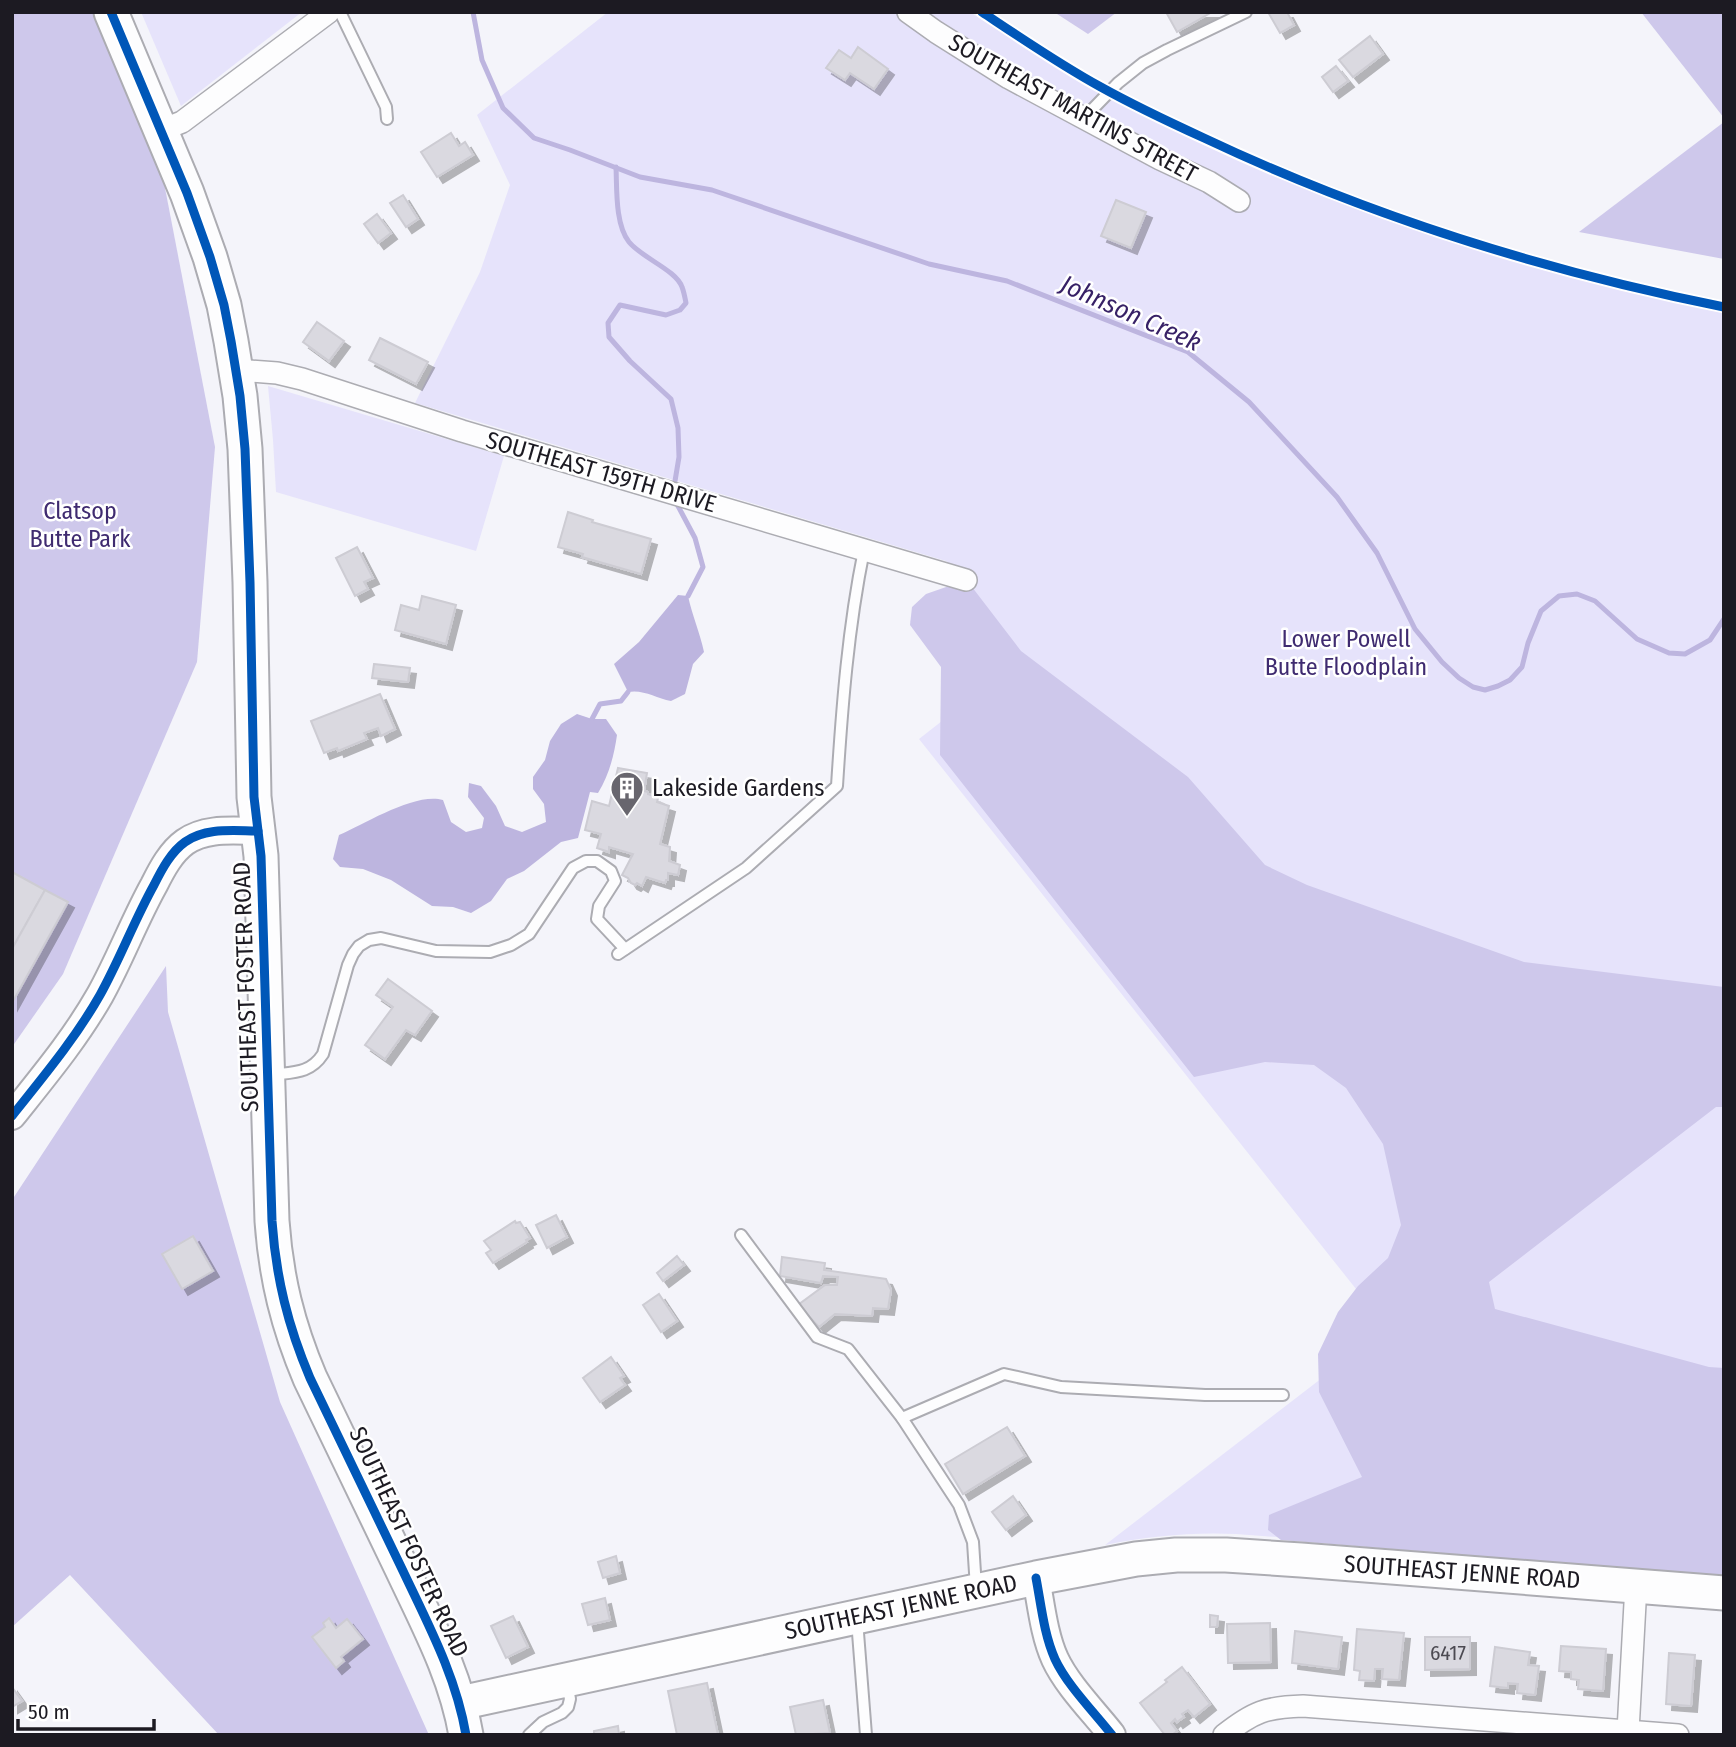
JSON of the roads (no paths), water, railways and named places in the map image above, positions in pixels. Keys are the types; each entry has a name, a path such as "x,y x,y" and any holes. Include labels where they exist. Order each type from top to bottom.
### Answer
{"main road":[{"name":"SOUTHEAST FOSTER ROAD","path":"111,12 162,130 210,257 224,305 236,370 245,449 254,797 261,856 274,1246 281,1292 298,1349 310,1378 452,1676 463,1719"},
{"name":"SOUTHEAST JENNE ROAD","path":"463,1719 567,1680 1036,1578 1136,1559 1176,1555 1226,1555 1724,1593"}],"street":[{"path":"162,130 187,118 329,12"},
{"name":"SOUTHEAST MARTINS STREET","path":"908,12 1009,78 1083,119 1209,182 1239,201"},
{"name":"SOUTHEAST 159TH DRIVE","path":"236,370 268,372 302,379 462,431 966,580"},
{"path":"12,1116 85,1020 108,980 153,886 178,847 195,836 208,832 258,831"},
{"path":"1036,1578 1054,1657 1062,1672 1112,1735"},
{"path":"1628,1731 1636,1585"},
{"path":"1224,1735 1244,1719 1281,1706 1678,1735"}],"lane":[{"path":"340,12 386,107 387,120"},
{"path":"1083,119 1118,83 1154,56 1246,12"},
{"path":"268,1075 308,1070 317,1063 323,1054 348,965 359,946 369,940 381,938 436,951 490,952 511,945 529,934 573,868 586,861 597,861 611,872 615,881 599,906 597,919 621,952 746,868 837,786 844,692 855,597 864,550"},
{"path":"741,1235 817,1337 848,1349 902,1418 960,1505 972,1542 976,1591"},
{"path":"902,1418 1004,1374 1061,1387 1205,1395 1283,1395"},
{"path":"856,1617 866,1735"},
{"path":"529,1735 543,1722 568,1707 570,1699 567,1680"}],"waterway":[{"name":"Johnson Creek","path":"473,12 482,60 503,108 534,138 640,177 712,190 929,264 1007,281 1188,352 1249,402 1337,497 1377,553 1415,629 1442,662 1473,687 1485,690 1510,680 1522,667 1541,611 1559,596 1577,594 1595,601 1637,639 1669,653 1685,654 1710,640 1724,619"},
{"path":"616,167 618,206 624,235 635,248 679,281 686,303 680,310 666,315 620,305 608,323 609,337 630,361 671,399 678,428 679,457 674,487"},
{"path":"677,500 695,538 703,567 688,596"},
{"path":"592,719 600,704 621,701 628,692"}],"place":[{"name":"Lakeside Gardens","path":"627,818"}],"park label":[{"name":"Clatsop Butte Park","path":"80,525"},
{"name":"Lower Powell Butte Floodplain","path":"1346,653"}]}
